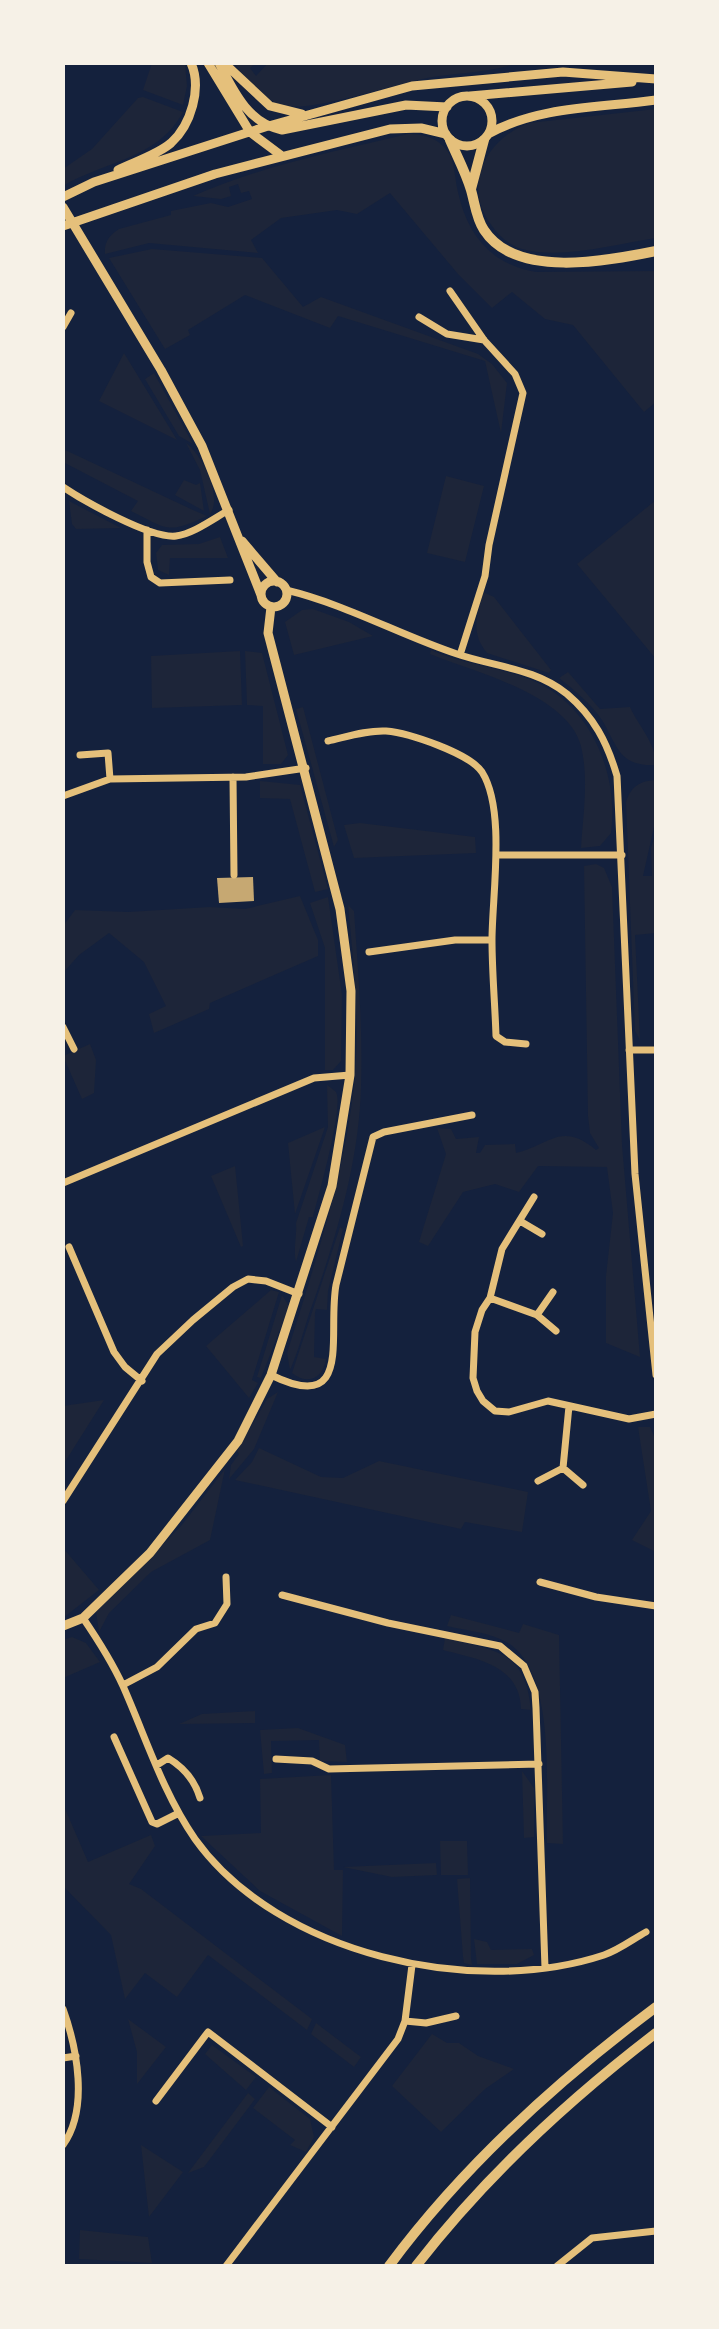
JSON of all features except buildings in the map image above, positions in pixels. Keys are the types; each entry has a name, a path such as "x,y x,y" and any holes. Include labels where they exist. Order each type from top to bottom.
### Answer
{"main road":[{"path":"448,137 471,189 476,212 485,232 502,249 519,258 553,262 632,256 656,257"},
{"path":"471,189 487,137"},
{"path":"632,256 656,251"},
{"path":"389,2266 476,2165 552,2089 656,2007"},
{"path":"416,2266 492,2178 534,2136 592,2083 656,2033"}],"street":[{"path":"63,197 171,143 194,106 194,70 191,63"},
{"path":"208,63 250,132 282,156"},
{"path":"219,63 250,113 265,127 282,130 406,104 447,107"},
{"path":"224,63 270,106 301,114 412,86 498,76 563,72 656,79"},
{"path":"448,137 442,120 447,107 457,98 656,79"},
{"path":"470,96 478,98 490,109 492,117 487,137"},
{"path":"63,226 215,174 390,129 421,128 470,146 515,119 538,113 656,100"},
{"path":"94,182 353,101"},
{"path":"63,207 187,416 229,510 264,603 271,607 284,603 286,590"},
{"path":"450,291 484,340 515,374 523,393 489,545 485,576 460,655"},
{"path":"63,327 71,313"},
{"path":"419,317 447,334 484,340"},
{"path":"63,487 147,530 168,537 180,536 229,510"},
{"path":"147,530 147,562 151,577 160,583 230,580"},
{"path":"241,540 286,590 328,602 460,655 542,678 568,695 594,721 608,747 617,776 635,1174 656,1375"},
{"path":"261,595 266,584 277,582"},
{"path":"63,1626 83,1618 173,1526 238,1441 271,1375 332,1186 350,1075 351,992 340,909 306,768 268,633 271,607"},
{"path":"328,741 386,731 407,735 470,760 481,771 488,786 496,855 492,940 496,1036 505,1042 526,1044"},
{"path":"80,755 108,753 110,779"},
{"path":"63,796 110,779 233,777 306,768"},
{"path":"233,777 234,875"},
{"path":"496,855 622,855"},
{"path":"369,952 455,940 492,940"},
{"path":"63,1027 74,1049"},
{"path":"629,1050 656,1050"},
{"path":"63,1183 314,1078 350,1075"},
{"path":"271,1375 301,1388 319,1385 328,1377 333,1365 332,1306 373,1137 384,1132 472,1115"},
{"path":"534,1197 502,1249 490,1298 482,1310 475,1332 473,1378 483,1401 495,1411 509,1412 548,1401 629,1419 656,1413"},
{"path":"520,1221 542,1234"},
{"path":"69,1247 114,1352 125,1367 142,1381"},
{"path":"63,1501 157,1354 233,1287 248,1279 267,1281 299,1294"},
{"path":"537,1315 552,1292"},
{"path":"490,1298 537,1315 556,1331"},
{"path":"564,1468 569,1406"},
{"path":"538,1481 564,1468"},
{"path":"564,1468 583,1485"},
{"path":"122,1685 157,1667 196,1629 215,1623 227,1604 226,1577"},
{"path":"540,1582 596,1597 656,1606"},
{"path":"282,1595 388,1623 500,1646 513,1654 524,1666 534,1692 539,1764 545,1968"},
{"path":"83,1618 108,1655 179,1813 197,1841 234,1880 266,1905 364,1952 412,1965 508,1973 545,1968 606,1954 646,1932"},
{"path":"114,1737 152,1822 157,1824 179,1813"},
{"path":"157,1765 168,1759 172,1761 195,1783 200,1798"},
{"path":"276,1759 312,1760 329,1769 539,1764"},
{"path":"226,2266 398,2039 405,2021 412,1965"},
{"path":"63,2009 76,2056 77,2106 72,2129 63,2145"},
{"path":"405,2021 426,2023 456,2016"},
{"path":"156,2101 208,2032 332,2127"},
{"path":"63,2058 76,2056"},
{"path":"556,2266 592,2238 656,2231"}],"shaded area":[{"path":"152,63 185,63 187,86 183,105 143,90"},
{"path":"234,63 256,63 250,68 256,76 268,63 512,65 427,78 330,102 293,107 266,98"},
{"path":"143,97 183,112 160,140 63,186 63,169 92,149 138,98"},
{"path":"656,109 656,238 589,250 538,252 513,245 501,237 492,226 483,211 479,180 490,152 514,130 529,123"},
{"path":"408,134 432,138 446,150 452,159 458,192 468,222 484,246 507,263 536,272 656,271 656,402 644,412 573,325 545,319 512,292 492,308 458,274 390,193 357,214 337,210 281,218 251,240 258,253 149,243 105,254 108,240 119,229 171,215 171,211 211,203 228,207 252,199 249,191 241,193 238,184 229,187 231,196 221,199 193,196 219,185 299,160"},
{"path":"152,249 262,258 303,307 321,297 478,354 492,364 507,383 501,433 485,361 338,316 330,328 245,295 188,330 190,335 165,349 109,258"},
{"path":"124,353 177,440 99,401"},
{"path":"154,373 193,444 179,436 145,379"},
{"path":"186,443 198,456 209,476 214,497 210,514 200,470"},
{"path":"63,449 207,516 175,527 161,526 131,511 138,501 63,462"},
{"path":"446,476 484,486 465,562 427,553"},
{"path":"184,480 196,485 200,483 204,511 175,495"},
{"path":"656,500 656,659 577,564"},
{"path":"69,501 121,528 76,529 72,524"},
{"path":"220,537 228,558 170,558 169,575 158,570 156,553 162,545 199,544"},
{"path":"483,592 494,597 551,670 549,673 487,653 478,638 476,624"},
{"path":"313,609 349,622 373,636 294,655 285,622 302,610"},
{"path":"431,650 529,679 568,704 583,721 596,741 610,786 611,833 600,846 581,848 585,771 581,746 572,728 558,712 539,699 493,677 430,654"},
{"path":"240,651 242,705 152,708 151,656"},
{"path":"245,651 262,653 288,755 281,764 263,764 263,706 247,705"},
{"path":"568,672 600,709 630,707 650,742 656,765 642,764 624,756 596,712 559,678"},
{"path":"303,707 338,840 334,847 296,709"},
{"path":"656,780 656,818 643,876 652,876 651,848 656,832 656,933 635,935 640,1040 635,1031 626,802 637,785"},
{"path":"260,781 300,785 328,889 315,892 290,799 260,798"},
{"path":"360,823 475,837 476,853 354,858 344,825"},
{"path":"596,864 604,868 612,887 622,1145 640,1357 606,1343 606,1276 613,1213 607,1167 538,1166 519,1192 495,1184 463,1192 428,1246 419,1242 446,1154 437,1128 451,1129 456,1139 479,1137 476,1153 480,1153 485,1145 515,1144 516,1153 564,1136 584,1141 596,1150 599,1148 590,1133 588,1116 584,866"},
{"path":"300,896 318,940 318,956 210,1003 209,1009 154,1033 149,1014 166,1006 144,962 109,933 79,955 63,973 63,926 75,910 128,912 210,907 245,909"},
{"path":"328,897 342,995 341,1061 333,1070 325,1070 325,948 310,903"},
{"path":"348,905 354,911 361,1021 361,1087 356,1145 328,1259 290,1370 287,1353 336,1188 354,1086 356,1018"},
{"path":"90,1044 96,1060 94,1093 82,1099 63,1056"},
{"path":"327,1085 336,1092 338,1101 334,1133 313,1217 309,1217 296,1262 296,1223 328,1127"},
{"path":"325,1127 295,1214 288,1143"},
{"path":"235,1166 243,1246 241,1247 211,1176"},
{"path":"340,1227 343,1229 328,1291 327,1310 316,1309 315,1313 314,1357 326,1359 318,1375 304,1379 292,1373"},
{"path":"271,1290 279,1292 252,1380 258,1383 249,1398 206,1346"},
{"path":"282,1295 289,1306 261,1378 257,1377"},
{"path":"278,1392 254,1449 229,1479 231,1465 239,1454 237,1451 267,1399"},
{"path":"104,1400 63,1465 63,1406"},
{"path":"638,1427 650,1427 656,1440 656,1552 632,1540 651,1511"},
{"path":"259,1448 321,1477 343,1478 379,1461 528,1492 522,1532 465,1522 461,1529 235,1480 252,1462"},
{"path":"225,1469 210,1540 151,1572 109,1613 99,1632 96,1612 181,1526"},
{"path":"63,1548 99,1590 63,1618"},
{"path":"451,1615 519,1633 523,1624 559,1635 563,1844 547,1843 545,1729 532,1673 519,1652 500,1639 447,1626"},
{"path":"72,1637 86,1643 100,1662 63,1678 63,1640"},
{"path":"445,1638 493,1650 514,1664 528,1690 531,1710 521,1709 519,1694 505,1673 482,1661 443,1650"},
{"path":"255,1711 255,1723 179,1724 202,1714"},
{"path":"298,1728 345,1745 347,1762 320,1761 319,1740 271,1741 272,1773 264,1774 260,1730"},
{"path":"522,1771 534,1788 534,1837 524,1838"},
{"path":"331,1775 334,1870 343,1870 342,1936 260,1891 201,1836 261,1833 260,1779"},
{"path":"63,1804 88,1862 151,1835 155,1846 129,1884 141,1889 312,2019 307,2030 208,1955 177,1997 145,1973 125,1999 111,1935 63,1886"},
{"path":"440,1841 467,1841 468,1875 441,1875"},
{"path":"436,1863 437,1875 392,1877 343,1867"},
{"path":"470,1878 472,1965 464,1963 457,1879"},
{"path":"474,1939 487,1942 491,1950 532,1949 534,1955 517,1964 477,1964"},
{"path":"128,2019 166,2047 137,2084 137,2052"},
{"path":"316,2023 361,2057 354,2067 311,2034"},
{"path":"432,2034 447,2043 459,2043 478,2056 514,2069 485,2089 441,2132 392,2086"},
{"path":"212,2045 256,2077 246,2090 205,2054"},
{"path":"269,2087 310,2119 314,2137 306,2152 290,2145 295,2140 253,2108"},
{"path":"248,2093 255,2099 204,2167 188,2173"},
{"path":"141,2145 183,2172 149,2217"},
{"path":"80,2230 148,2237 152,2263 79,2259"}]}
